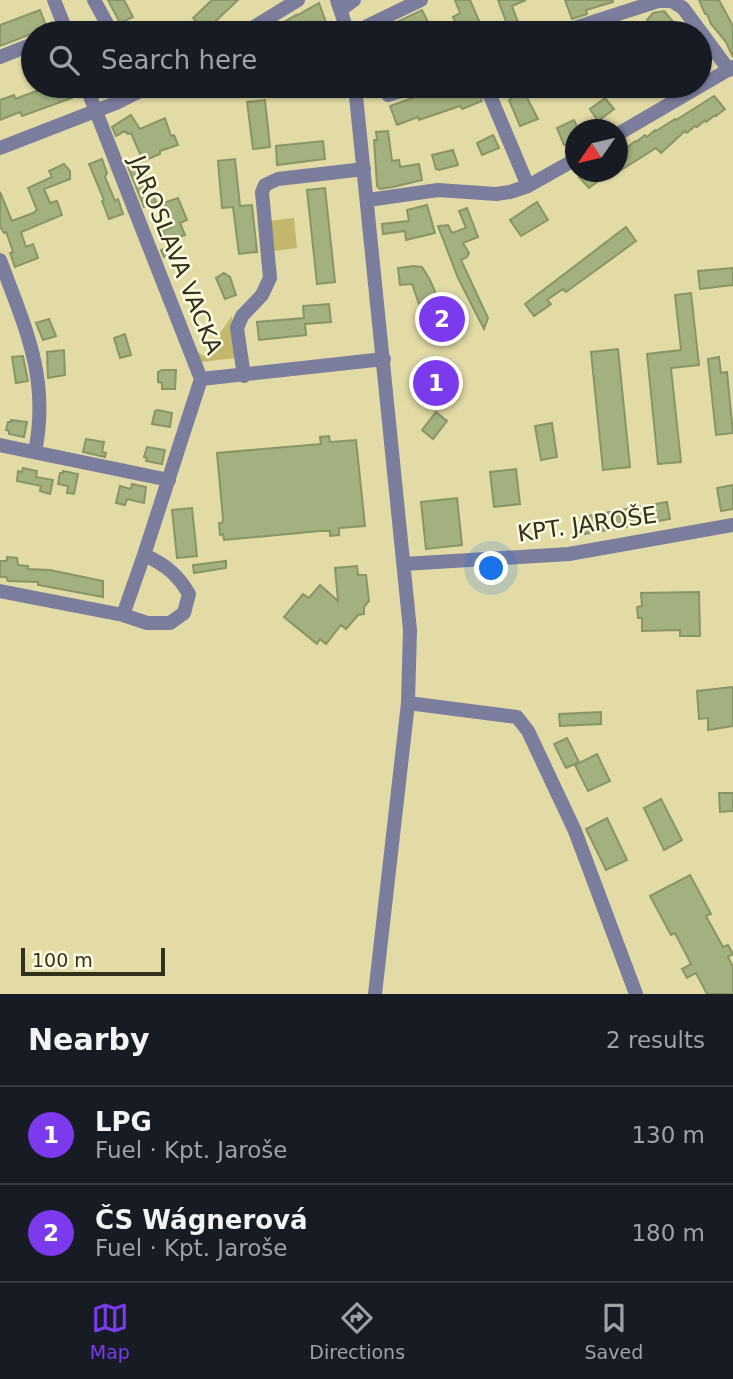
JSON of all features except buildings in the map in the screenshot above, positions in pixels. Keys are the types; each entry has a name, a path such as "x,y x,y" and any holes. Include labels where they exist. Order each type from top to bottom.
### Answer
{"street":[{"path":"54,0 61,21"},
{"path":"94,0 105,21"},
{"path":"264,21 298,0"},
{"path":"345,21 340,4 354,0"},
{"path":"376,21 412,1"},
{"path":"596,21 658,1 672,1 683,8 693,21"},
{"path":"712,45 731,69 712,80"},
{"path":"0,57 21,49"},
{"name":"JAROSLAVA VACKA","path":"91,98 201,379 122,615"},
{"path":"0,148 96,111 122,98"},
{"path":"356,98 410,630 408,703 375,994"},
{"path":"491,98 528,186"},
{"path":"628,128 681,98"},
{"path":"368,200 438,190 496,194 528,186 565,165"},
{"path":"244,376 237,328 262,295 270,278 262,192 265,184 278,178 364,169"},
{"path":"0,260 36,362 41,390 41,422 35,452"},
{"path":"201,379 384,359"},
{"path":"0,445 169,480"},
{"name":"KPT. JAROŠE","path":"404,564 569,554 733,525"},
{"path":"0,591 122,615 146,623 170,623 184,613 189,594 180,579 155,559 144,555"},
{"path":"408,703 517,717 528,731 575,831 636,994"}],"shaded area":[{"path":"294,218 297,248 274,251 270,221"},
{"path":"232,316 236,358 200,362 193,349 204,356"}],"place":[{"name":"ČS Wágnerová","path":"442,319"},
{"name":"LPG","path":"436,383"}]}
